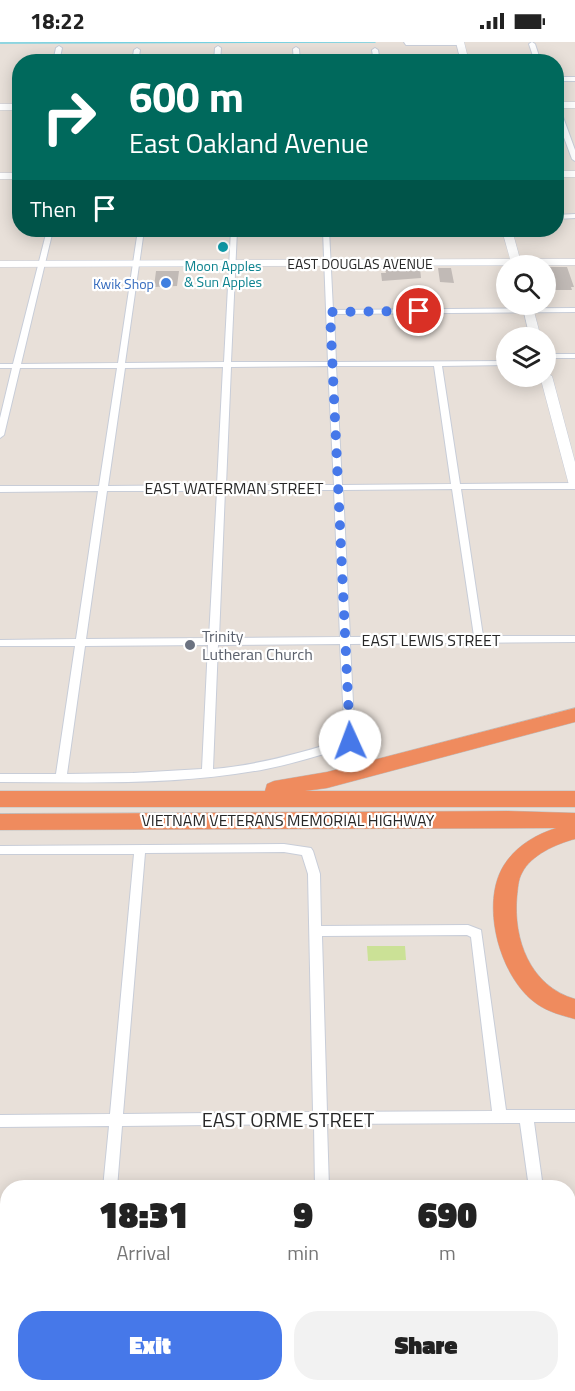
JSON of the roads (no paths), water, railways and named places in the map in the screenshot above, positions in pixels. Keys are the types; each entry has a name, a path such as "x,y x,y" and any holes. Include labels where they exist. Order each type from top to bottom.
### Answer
{"highway":[{"path":"164,798 271,789 327,780 575,715"},
{"name":"VIETNAM VETERANS MEMORIAL HIGHWAY","path":"0,799 575,799"},
{"name":"VIETNAM VETERANS MEMORIAL HIGHWAY","path":"0,822 485,819 575,821"},
{"path":"575,831 559,834 530,850 511,873 505,902 508,940 518,968 538,992 575,1010"}],"main road":[{"path":"509,237 514,255"},
{"name":"EAST DOUGLAS AVENUE","path":"556,263 575,262"},
{"name":"EAST DOUGLAS AVENUE","path":"0,264 496,264"},
{"path":"549,387 574,482"}],"street":[{"path":"406,43 460,42"},
{"path":"532,44 535,54"},
{"path":"58,54 60,48"},
{"path":"218,48 218,54"},
{"path":"296,49 296,54"},
{"path":"136,54 137,50"},
{"path":"375,50 376,54"},
{"path":"564,128 575,159"},
{"path":"0,435 48,237"},
{"path":"61,777 140,237"},
{"path":"207,774 233,237"},
{"path":"0,777 207,774 324,752 350,741 326,237"},
{"path":"330,312 496,308"},
{"path":"556,309 575,310"},
{"path":"556,356 575,356"},
{"path":"0,366 496,363"},
{"path":"438,364 479,640"},
{"name":"EAST WATERMAN STREET","path":"0,489 457,486 574,482"},
{"name":"EAST LEWIS STREET","path":"0,643 575,639"},
{"path":"0,850 284,848 307,851 314,874 322,1180"},
{"path":"111,1180 140,849"},
{"path":"316,931 468,930 477,934 500,1117"},
{"name":"EAST ORME STREET","path":"0,1121 575,1116"},
{"path":"526,1117 535,1180"}],"waterway":[{"path":"0,43 375,42"}],"place":[{"name":"Moon Apples & Sun Apples","path":"223,247"},
{"name":"Kwik Shop","path":"166,283"},
{"name":"Trinity Lutheran Church","path":"190,645"}]}
